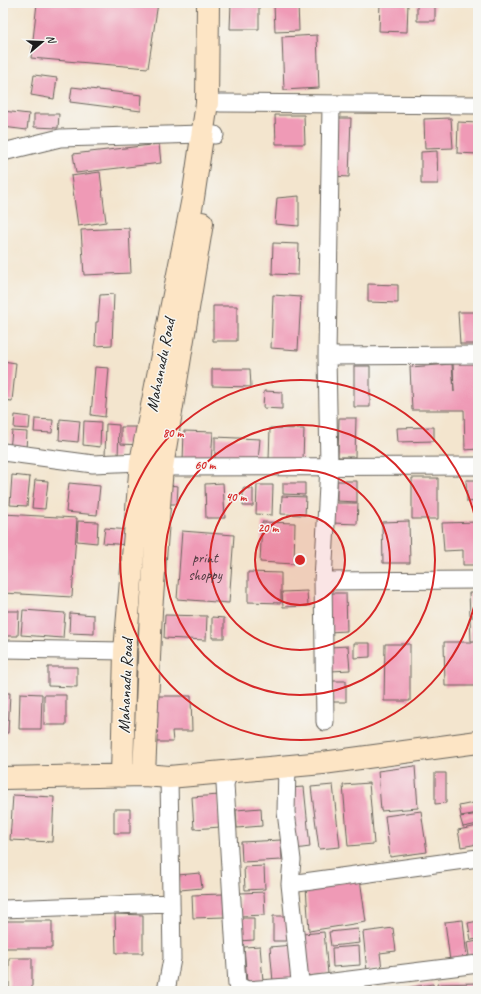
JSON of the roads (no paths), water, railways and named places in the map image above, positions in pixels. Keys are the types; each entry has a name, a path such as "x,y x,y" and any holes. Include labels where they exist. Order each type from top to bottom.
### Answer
{"street":[{"name":"Mahanadu Road","path":"144,775 150,612 162,467 208,135 208,3"},
{"name":"Mahanadu Road","path":"122,776 125,651 141,462 193,198 208,135 220,103 222,3"},
{"path":"220,103 478,105"},
{"path":"325,722 323,581 329,466 328,356 331,105"},
{"path":"3,152 60,138 208,135"},
{"path":"328,356 478,355"},
{"path":"3,452 93,464 141,462"},
{"path":"162,467 478,466"},
{"path":"323,581 478,580"},
{"path":"3,649 125,651"},
{"path":"3,778 144,775 169,777 287,766 478,742"},
{"path":"287,766 286,812 292,860 290,884 301,989"},
{"path":"229,772 225,784 237,985 247,990 301,989 478,964"},
{"path":"166,991 172,959 169,777"},
{"path":"290,884 478,858"},
{"path":"3,909 170,904"}]}
